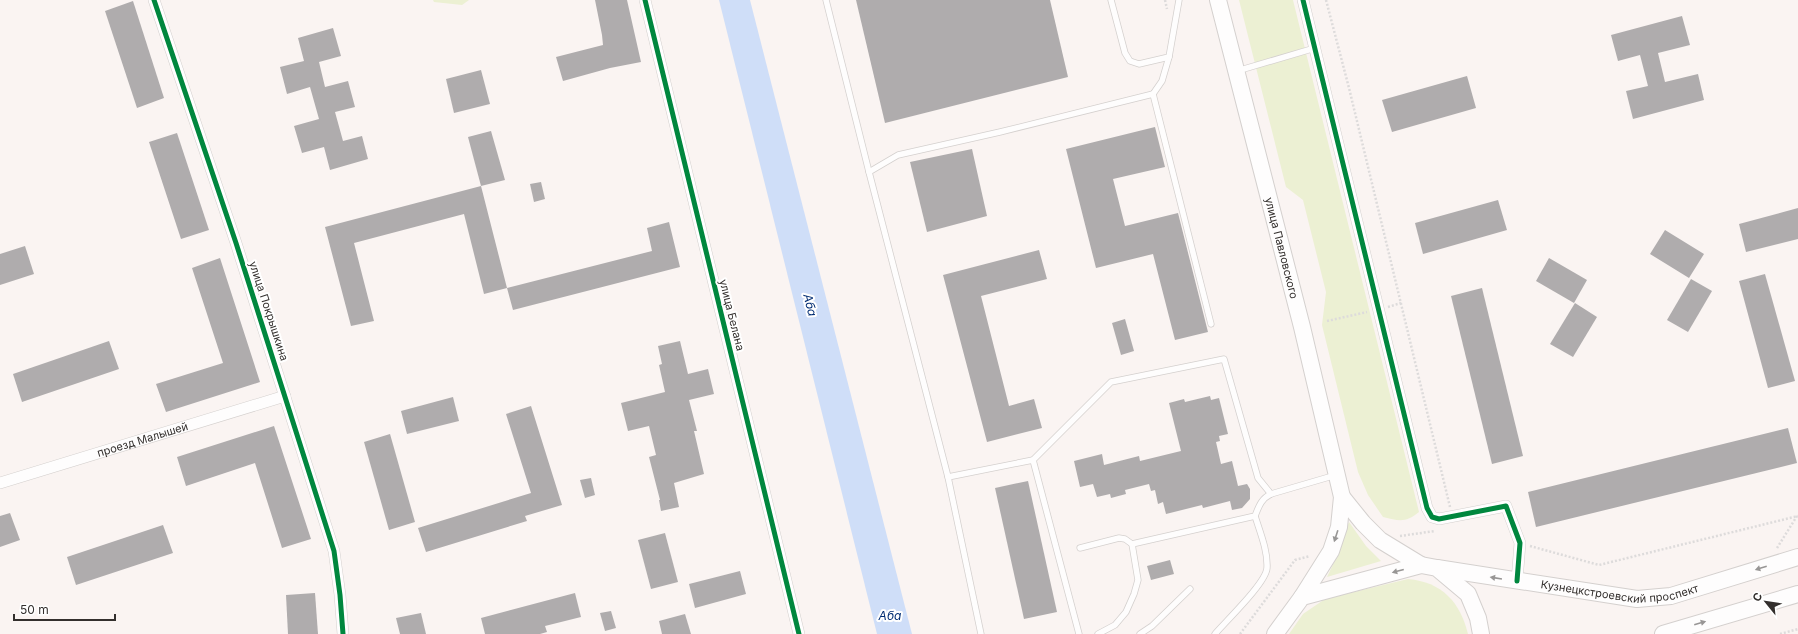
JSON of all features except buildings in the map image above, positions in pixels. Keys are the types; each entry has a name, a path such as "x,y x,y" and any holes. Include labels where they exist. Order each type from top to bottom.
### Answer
{"main road":[{"name":"улица Павловского","path":"1218,0 1302,327 1342,498 1339,527 1331,551 1302,597 1276,633"},
{"name":"улица Павловского","path":"1342,498 1363,523 1380,540 1421,565"},
{"name":"Кузнецкстроевский проспект","path":"1421,565 1637,599 1671,596 1798,557"},
{"path":"1302,597 1421,565"},
{"path":"1438,568 1468,594 1478,618 1481,634"},
{"path":"1663,634 1798,594"}],"street":[{"name":"улица Покрышкина","path":"154,0 236,243 334,551 340,595 343,634"},
{"name":"улица Белана","path":"645,0 799,634"},
{"path":"1303,0 1316,48 1427,508 1432,517 1439,519 1453,518 1506,506 1520,543 1517,581"},
{"name":"проезд Малышей","path":"0,483 285,396"}],"lane":[{"path":"826,0 948,477 982,634"},
{"path":"1111,0 1125,53 1130,62 1140,64 1169,57"},
{"path":"869,172 898,155 1000,132 1153,94 1162,82 1169,57 1179,0"},
{"path":"1236,72 1316,48"},
{"path":"1153,94 1211,324"},
{"path":"948,477 1033,460 1111,382 1224,359 1258,478 1271,494"},
{"path":"1033,460 1079,634"},
{"path":"1215,634 1257,588 1267,570 1266,557 1256,516 1264,497 1336,475"},
{"path":"1132,544 1256,516"},
{"path":"1080,548 1119,538 1125,539 1132,544 1138,580 1134,594 1126,612 1115,624 1098,634"},
{"path":"1140,634 1152,626 1190,589"}],"path":[{"path":"1326,0 1349,88 1453,518"},
{"path":"1386,307 1401,303"},
{"path":"1327,321 1369,311"},
{"path":"1520,543 1599,565 1798,516"},
{"path":"1776,550 1798,516"},
{"path":"1399,536 1441,530"},
{"path":"1240,634 1295,560 1310,556"},
{"path":"1780,634 1798,629"}],"green space":[{"path":"433,0 469,0 462,5 434,2"},
{"path":"1239,0 1293,0 1419,512 1410,518 1398,520 1383,517 1368,495 1358,472 1322,325 1326,292 1303,200 1286,187"},
{"path":"1349,522 1366,546 1381,561 1327,577 1338,554"},
{"path":"1408,579 1431,584 1448,596 1460,612 1468,634 1289,634 1303,614 1325,599"}],"water":[{"name":"Аба","path":"719,0 750,0 912,634 877,634"}],"cycle path":[{"path":"154,0 236,243 334,551 340,595 343,634"},
{"path":"645,0 799,634"},
{"path":"1303,0 1427,508 1432,517 1439,519 1506,506 1520,543 1517,581"}]}
